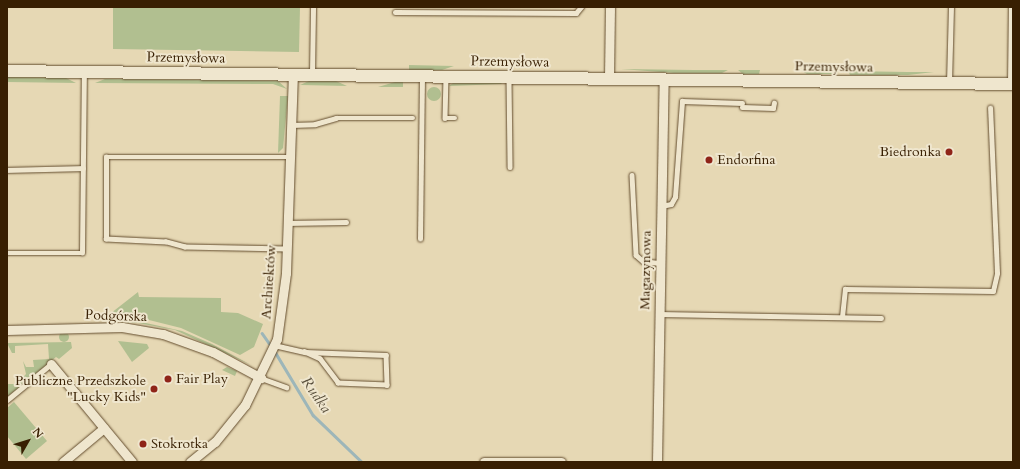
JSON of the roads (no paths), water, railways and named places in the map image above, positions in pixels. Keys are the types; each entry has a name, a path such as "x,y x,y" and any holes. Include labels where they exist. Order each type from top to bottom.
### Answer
{"street":[{"path":"610,7 610,78"},
{"name":"Przemysłowa","path":"7,71 1012,84"},
{"name":"Architektów","path":"190,462 231,423 261,378 276,342 284,296 288,157 293,75"},
{"name":"Magazynowa","path":"657,462 664,79"},
{"name":"Podgórska","path":"7,330 122,328 163,334 213,352 261,378"},
{"path":"51,364 132,462"},
{"path":"63,462 104,428"},
{"path":"484,462 561,462"}],"lane":[{"path":"312,75 313,7"},
{"path":"395,12 576,13 581,7"},
{"path":"949,83 950,7"},
{"path":"1011,7 1012,84"},
{"path":"7,253 82,253 84,72"},
{"path":"420,239 422,76"},
{"path":"446,76 445,118 455,118"},
{"path":"509,77 510,167"},
{"path":"661,206 671,204 675,197 682,101 773,108 774,103"},
{"path":"842,317 845,290 993,291 997,273 990,108"},
{"path":"290,125 315,124 336,118 413,118"},
{"path":"286,249 185,247 166,242 106,240 106,157 288,157"},
{"path":"7,170 83,168"},
{"path":"632,175 636,255 643,262 660,263"},
{"path":"286,223 346,222"},
{"path":"659,314 881,318"},
{"path":"276,342 320,359 338,383 387,385 386,355 305,352"},
{"path":"7,400 51,364"},
{"path":"261,378 286,387"}],"waterway":[{"name":"Rudka","path":"262,333 271,346"},
{"name":"Rudka","path":"274,350 313,415 362,462"}],"place":[{"name":"Biedronka","path":"949,152"},
{"name":"Endorfina","path":"709,160"},
{"name":"Fair Play","path":"168,379"},
{"name":"Publiczne Przedszkole \"Lucky Kids\"","path":"154,389"},
{"name":"Stokrotka","path":"143,444"}]}
